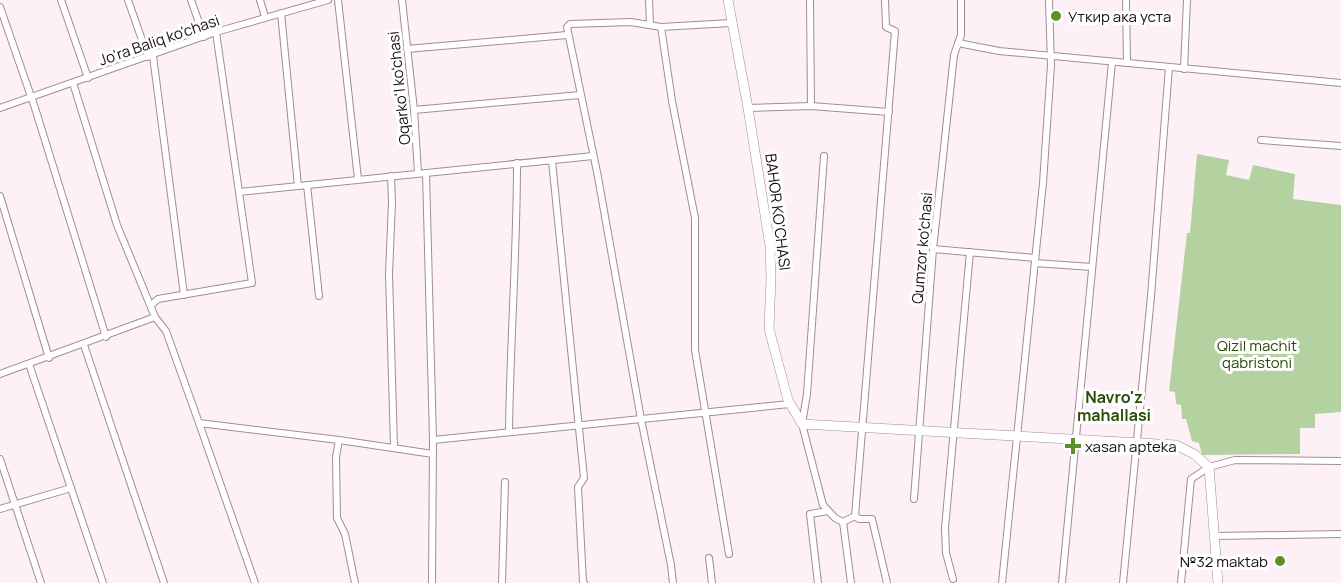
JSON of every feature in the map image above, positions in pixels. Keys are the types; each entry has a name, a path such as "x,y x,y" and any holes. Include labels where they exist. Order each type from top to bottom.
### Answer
{"street":[{"path":"61,0 88,78"},
{"path":"128,0 150,57 184,295"},
{"path":"191,0 204,37"},
{"path":"260,0 265,17"},
{"name":"Jo'ra Baliq ko'chasi","path":"0,108 216,32 325,0"},
{"path":"338,0 358,179"},
{"name":"Oqarko'l ko'chasi","path":"402,0 422,173 433,440 432,583"},
{"path":"649,0 650,24"},
{"name":"BAHOR KO'CHASI","path":"728,0 770,246 769,328 790,404 802,424"},
{"path":"810,0 812,106"},
{"path":"855,516 896,31 886,27 885,0"},
{"name":"Qumzor ko'chasi","path":"914,499 933,249 954,55 961,35 961,0"},
{"path":"1002,583 1043,183 1051,56 1049,0"},
{"path":"1126,0 1127,63"},
{"path":"1184,69 1187,0"},
{"path":"0,7 106,337"},
{"path":"281,13 298,186"},
{"path":"673,583 567,27 570,24 631,22 661,27 731,23"},
{"path":"661,27 672,101 695,219 695,350 729,554"},
{"path":"151,305 158,299 252,283 229,107 216,32"},
{"path":"407,49 567,35"},
{"path":"958,43 999,51 1341,83"},
{"path":"1062,583 1112,62"},
{"path":"1123,583 1138,442 1169,68"},
{"path":"73,83 117,225 155,317 166,331 255,583"},
{"path":"414,110 580,95"},
{"path":"748,108 812,106 889,112"},
{"path":"1261,140 1341,146"},
{"path":"239,192 593,156"},
{"path":"824,156 807,394 802,424 823,505 835,518 843,522"},
{"path":"552,161 584,478 578,487 583,582 574,583"},
{"path":"508,432 517,245 517,163"},
{"path":"391,176 389,274 394,447"},
{"path":"308,185 319,296"},
{"path":"0,196 49,358"},
{"path":"933,249 1092,267"},
{"path":"953,579 946,553 945,528 970,252"},
{"path":"0,374 49,358 155,317"},
{"path":"84,345 164,583"},
{"path":"29,364 103,583"},
{"path":"433,440 790,404"},
{"path":"199,423 394,447 433,454"},
{"path":"802,424 1176,445 1194,454 1209,467 1218,583"},
{"path":"339,440 336,457 337,518 350,550 356,583"},
{"path":"0,459 41,583"},
{"path":"1181,583 1191,479 1209,467 1234,460 1341,461"},
{"path":"502,583 506,482"},
{"path":"0,509 71,488"},
{"path":"818,583 810,514 828,511"},
{"path":"843,522 855,516"},
{"path":"855,516 859,519 872,519 887,583"},
{"path":"843,522 851,583"},
{"path":"1215,536 1341,534"},
{"path":"709,558 712,583"}],"green space":[{"name":"Qizil machit qabristoni","path":"1197,154 1229,160 1226,175 1249,180 1253,165 1295,174 1293,199 1341,205 1341,412 1315,414 1315,428 1300,428 1300,454 1202,455 1199,443 1192,441 1186,419 1182,419 1181,405 1176,404 1175,392 1169,391 1187,233 1190,233"}],"place":[{"name":"Уткир ака уста","path":"1056,16"},
{"name":"xasan apteka","path":"1073,446"},
{"name":"№32 maktab","path":"1280,561"}],"district":[{"name":"Navro'z mahallasi","path":"1114,406"}]}
